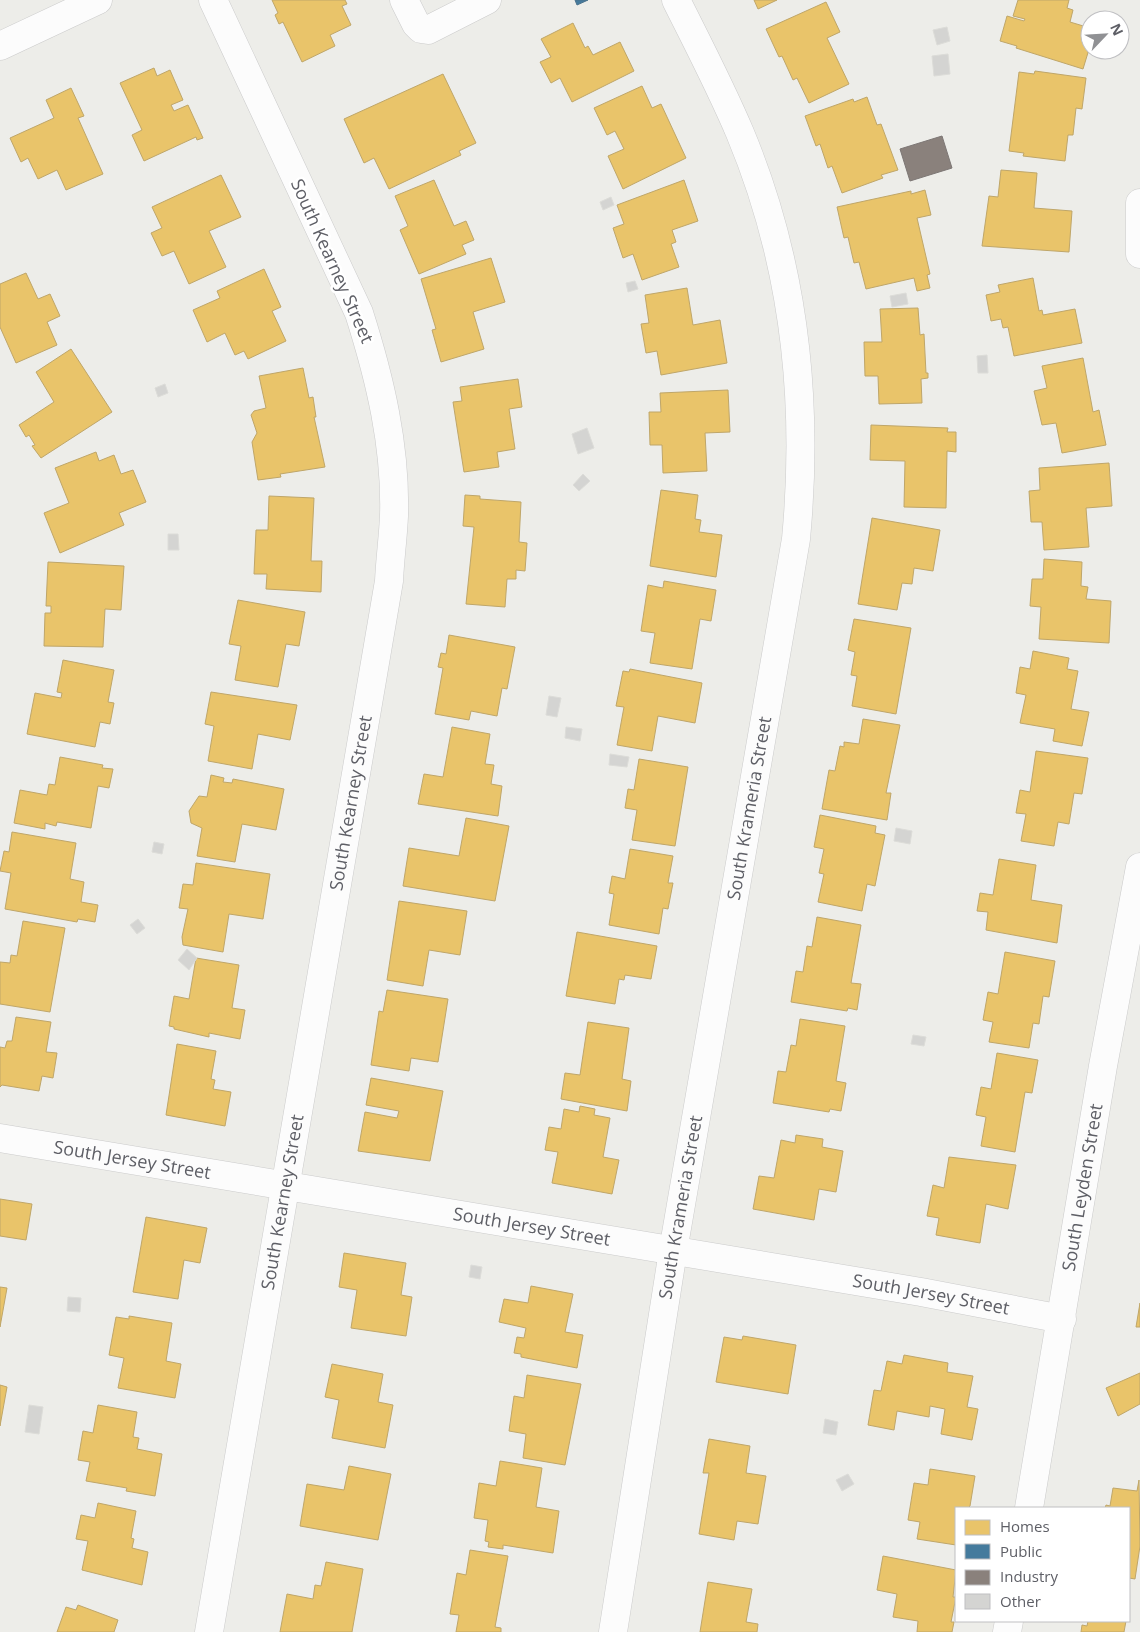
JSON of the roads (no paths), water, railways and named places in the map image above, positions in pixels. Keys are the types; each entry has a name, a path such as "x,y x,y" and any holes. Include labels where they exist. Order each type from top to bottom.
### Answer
{"street":[{"path":"0,46 98,0"},
{"name":"South Kearney Street","path":"209,1632 389,581 394,516 392,459 386,412 373,358 358,313 213,0"},
{"path":"404,0 416,24 421,29 428,30 487,0"},
{"name":"South Krameria Street","path":"613,1632 673,1251 796,539 802,448 795,336 785,280 760,185 740,132 676,0"},
{"path":"1140,204 1140,254"},
{"name":"South Leyden Street","path":"1030,1507 1103,1066 1140,867"},
{"name":"South Jersey Street","path":"0,1138 921,1292 1062,1319"}]}
